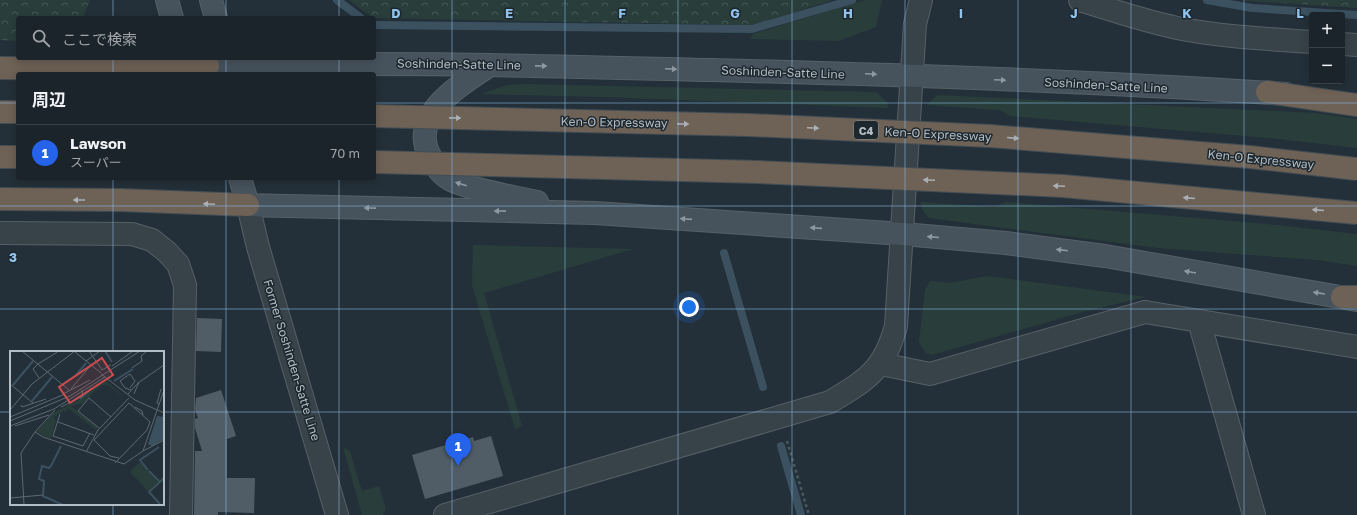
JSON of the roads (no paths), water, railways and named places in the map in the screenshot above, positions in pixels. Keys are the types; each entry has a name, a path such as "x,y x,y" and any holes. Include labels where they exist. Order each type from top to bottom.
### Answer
{"highway":[{"path":"0,68 98,69 207,64"},
{"path":"1267,92 1357,105"},
{"path":"0,112 16,112"},
{"name":"Ken-O Expressway","path":"376,116 749,125 990,136 1250,157 1357,169"},
{"path":"0,157 16,157"},
{"path":"376,162 758,172 1063,186 1357,213"},
{"path":"0,199 120,200 248,205"}],"main road":[{"path":"166,0 171,16"},
{"path":"211,0 215,16"},
{"name":"Soshinden-Satte Line","path":"207,64 371,63 911,75 1267,92 1357,98"},
{"path":"490,65 451,92 436,106 426,127 426,143 427,152 438,171 455,182 493,193 595,213"},
{"path":"241,180 248,205 595,213 902,234 1006,243 1105,256 1352,298"}],"street":[{"path":"446,515 830,402 859,385 881,364 891,344 896,326 911,75 915,24 920,0"},
{"path":"1080,0 1135,18 1182,29 1237,37 1309,42"},
{"path":"1345,44 1357,45"},
{"name":"Former Soshinden-Satte Line","path":"248,205 258,247 337,515"},
{"path":"0,233 132,234 152,240 178,264 185,285 181,515"},
{"path":"881,364 930,374 1145,312 1357,347"},
{"path":"1198,321 1254,515"}],"waterway":[{"path":"337,0 358,16"},
{"path":"376,25 752,29 852,0"},
{"path":"1207,0 1252,8 1357,15"},
{"path":"724,253 763,387"},
{"path":"781,446 801,515"}],"place":[{"name":"Lawson","path":"458,466"}]}
